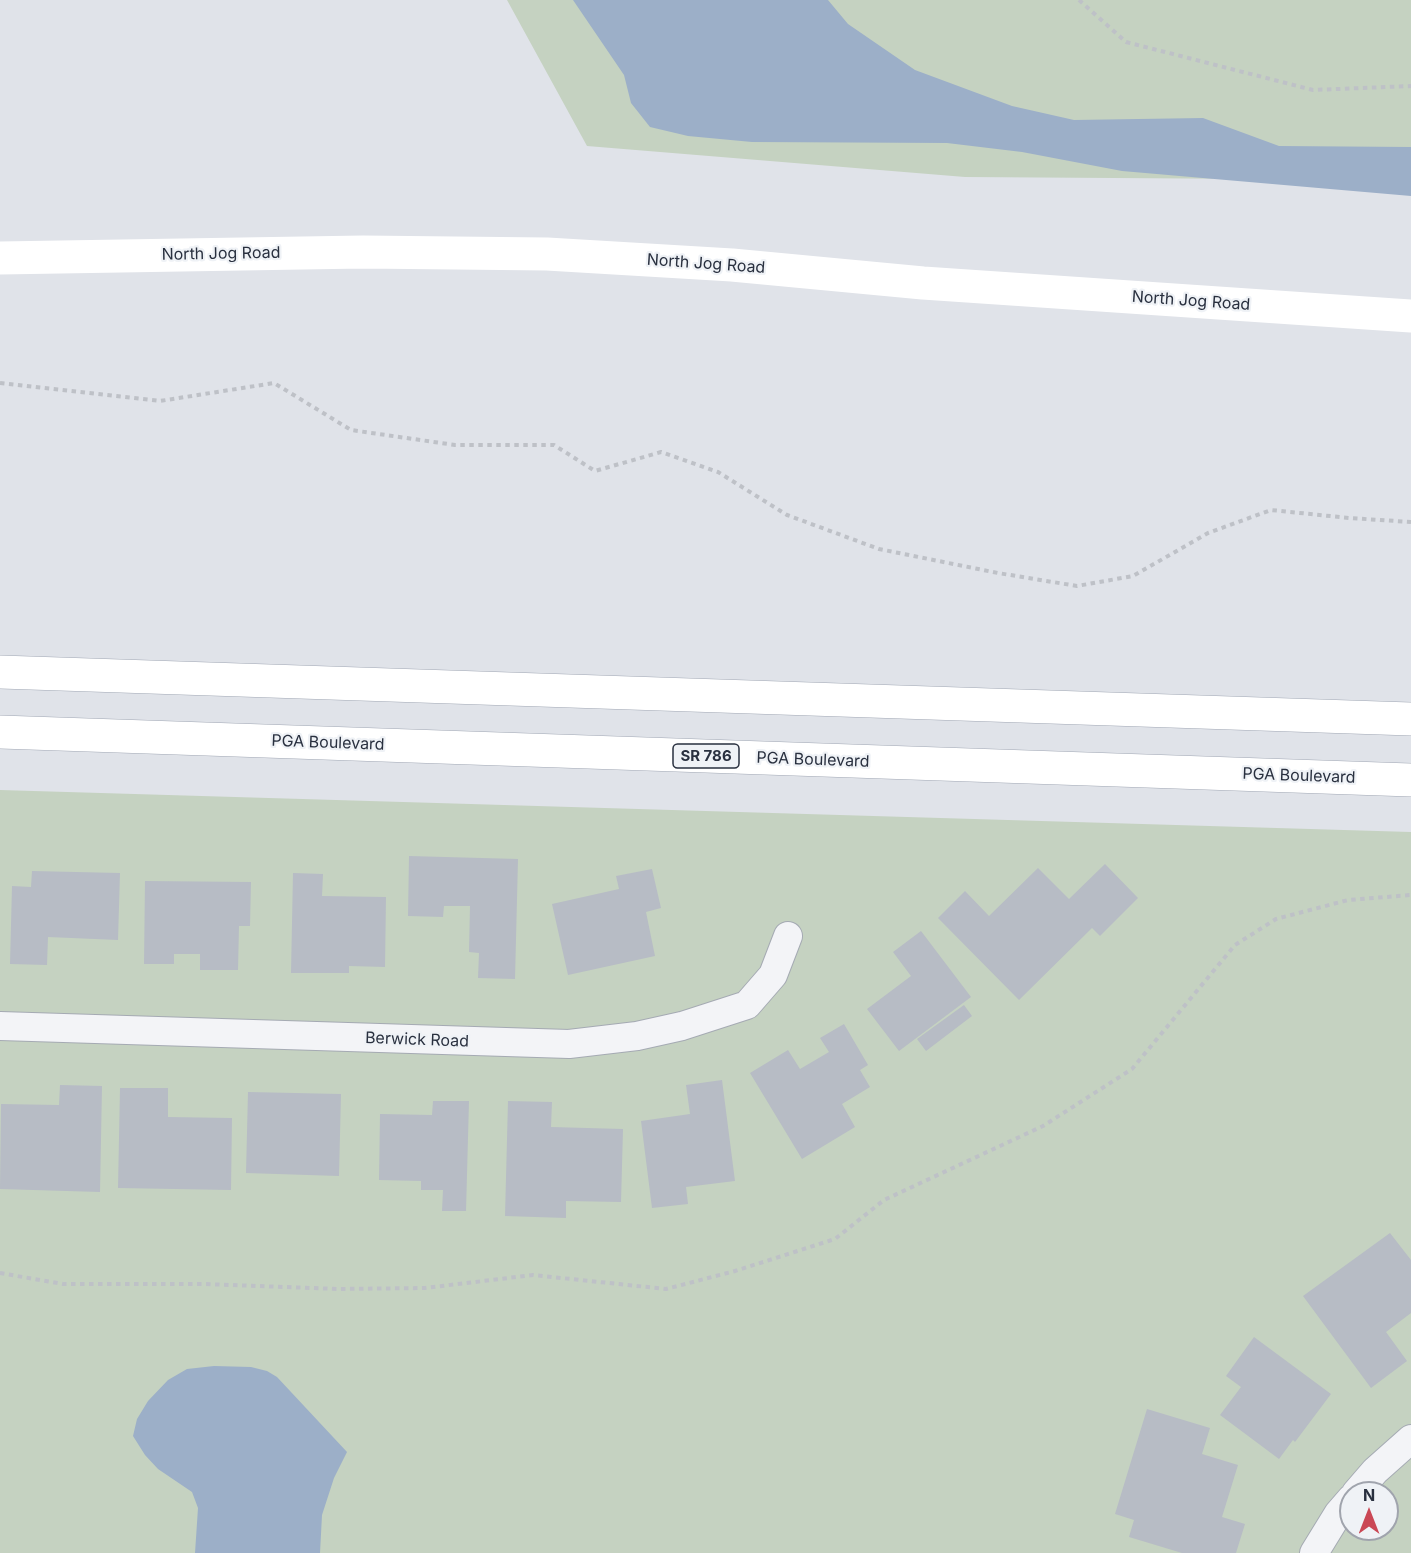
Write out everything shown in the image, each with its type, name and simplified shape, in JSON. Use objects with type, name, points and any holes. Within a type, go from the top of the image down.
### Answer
[{"type":"main road","name":"North Jog Road","points":[[0,258],[363,252],[547,254],[732,265],[923,283],[1411,316]]},
{"type":"main road","points":[[0,672],[1411,719]]},
{"type":"main road","name":"PGA Boulevard","points":[[0,732],[1411,780]]},
{"type":"street","name":"Berwick Road","points":[[0,1026],[569,1044],[626,1037],[682,1026],[747,1005],[773,975],[788,936]]},
{"type":"street","points":[[1366,1481],[1411,1439]]},
{"type":"street","points":[[1314,1553],[1339,1513]]},
{"type":"path","points":[[1079,0],[1126,42],[1313,90],[1411,86]]},
{"type":"path","points":[[0,383],[160,401],[274,383],[351,430],[455,445],[554,445],[595,471],[661,452],[717,472],[787,515],[879,549],[1077,586],[1133,576],[1208,533],[1271,510],[1411,522]]},
{"type":"path","points":[[0,1273],[63,1284],[202,1284],[339,1289],[425,1288],[533,1275],[666,1288],[735,1271],[835,1239],[884,1200],[1043,1126],[1132,1069],[1235,945],[1276,919],[1348,900],[1411,895]]},
{"type":"green space","points":[[507,0],[1411,0],[1411,180],[965,177],[587,146]]},
{"type":"green space","points":[[0,790],[1411,832],[1411,1553],[0,1553]]},
{"type":"water","points":[[573,0],[828,0],[848,24],[915,70],[1012,106],[1074,120],[1203,118],[1279,146],[1411,147],[1411,196],[1122,171],[1022,152],[947,143],[752,142],[688,136],[650,127],[631,103],[624,75]]},
{"type":"water","points":[[214,1366],[251,1367],[267,1371],[277,1377],[347,1452],[334,1478],[322,1515],[320,1553],[195,1553],[198,1508],[192,1492],[158,1469],[145,1455],[133,1436],[137,1419],[148,1401],[168,1380],[187,1369]]},
{"type":"building","points":[[409,856],[518,859],[515,979],[478,978],[479,953],[469,952],[470,906],[444,906],[443,917],[408,916]]},
{"type":"building","points":[[1105,864],[1138,898],[1100,936],[1092,928],[1019,1000],[938,918],[965,891],[989,916],[1038,868],[1069,899]]},
{"type":"building","points":[[652,869],[661,908],[646,912],[655,956],[568,975],[552,904],[619,889],[616,876]]},
{"type":"building","points":[[32,871],[120,873],[118,940],[48,937],[47,965],[10,964],[12,886],[31,887]]},
{"type":"building","points":[[293,873],[323,874],[322,896],[386,897],[385,967],[349,966],[349,973],[291,973]]},
{"type":"building","points":[[145,881],[251,882],[250,926],[239,926],[238,970],[200,970],[200,954],[174,954],[174,964],[144,964]]},
{"type":"building","points":[[921,931],[971,997],[899,1051],[867,1009],[911,976],[893,952]]},
{"type":"building","points":[[964,1005],[972,1016],[926,1051],[917,1039]]},
{"type":"building","points":[[844,1024],[868,1065],[860,1070],[870,1087],[842,1104],[855,1127],[802,1159],[750,1073],[788,1050],[800,1069],[829,1052],[820,1038]]},
{"type":"building","points":[[722,1080],[735,1181],[686,1187],[688,1204],[652,1208],[641,1121],[690,1114],[686,1085]]},
{"type":"building","points":[[60,1085],[102,1086],[100,1192],[0,1189],[1,1104],[59,1105]]},
{"type":"building","points":[[120,1088],[168,1088],[168,1117],[232,1118],[231,1190],[118,1188]]},
{"type":"building","points":[[248,1092],[341,1094],[339,1176],[246,1173]]},
{"type":"building","points":[[433,1101],[469,1101],[466,1211],[442,1211],[443,1190],[421,1190],[421,1181],[379,1180],[380,1114],[432,1115]]},
{"type":"building","points":[[508,1101],[552,1102],[551,1127],[623,1129],[621,1202],[566,1201],[566,1218],[505,1216]]},
{"type":"building","points":[[1390,1233],[1411,1260],[1411,1313],[1386,1332],[1407,1361],[1371,1388],[1303,1296]]},
{"type":"building","points":[[1254,1337],[1331,1394],[1295,1442],[1293,1440],[1279,1459],[1220,1415],[1241,1387],[1226,1376]]},
{"type":"building","points":[[1147,1409],[1210,1428],[1202,1454],[1238,1465],[1222,1517],[1245,1524],[1236,1553],[1182,1553],[1129,1537],[1134,1520],[1115,1514]]}]
